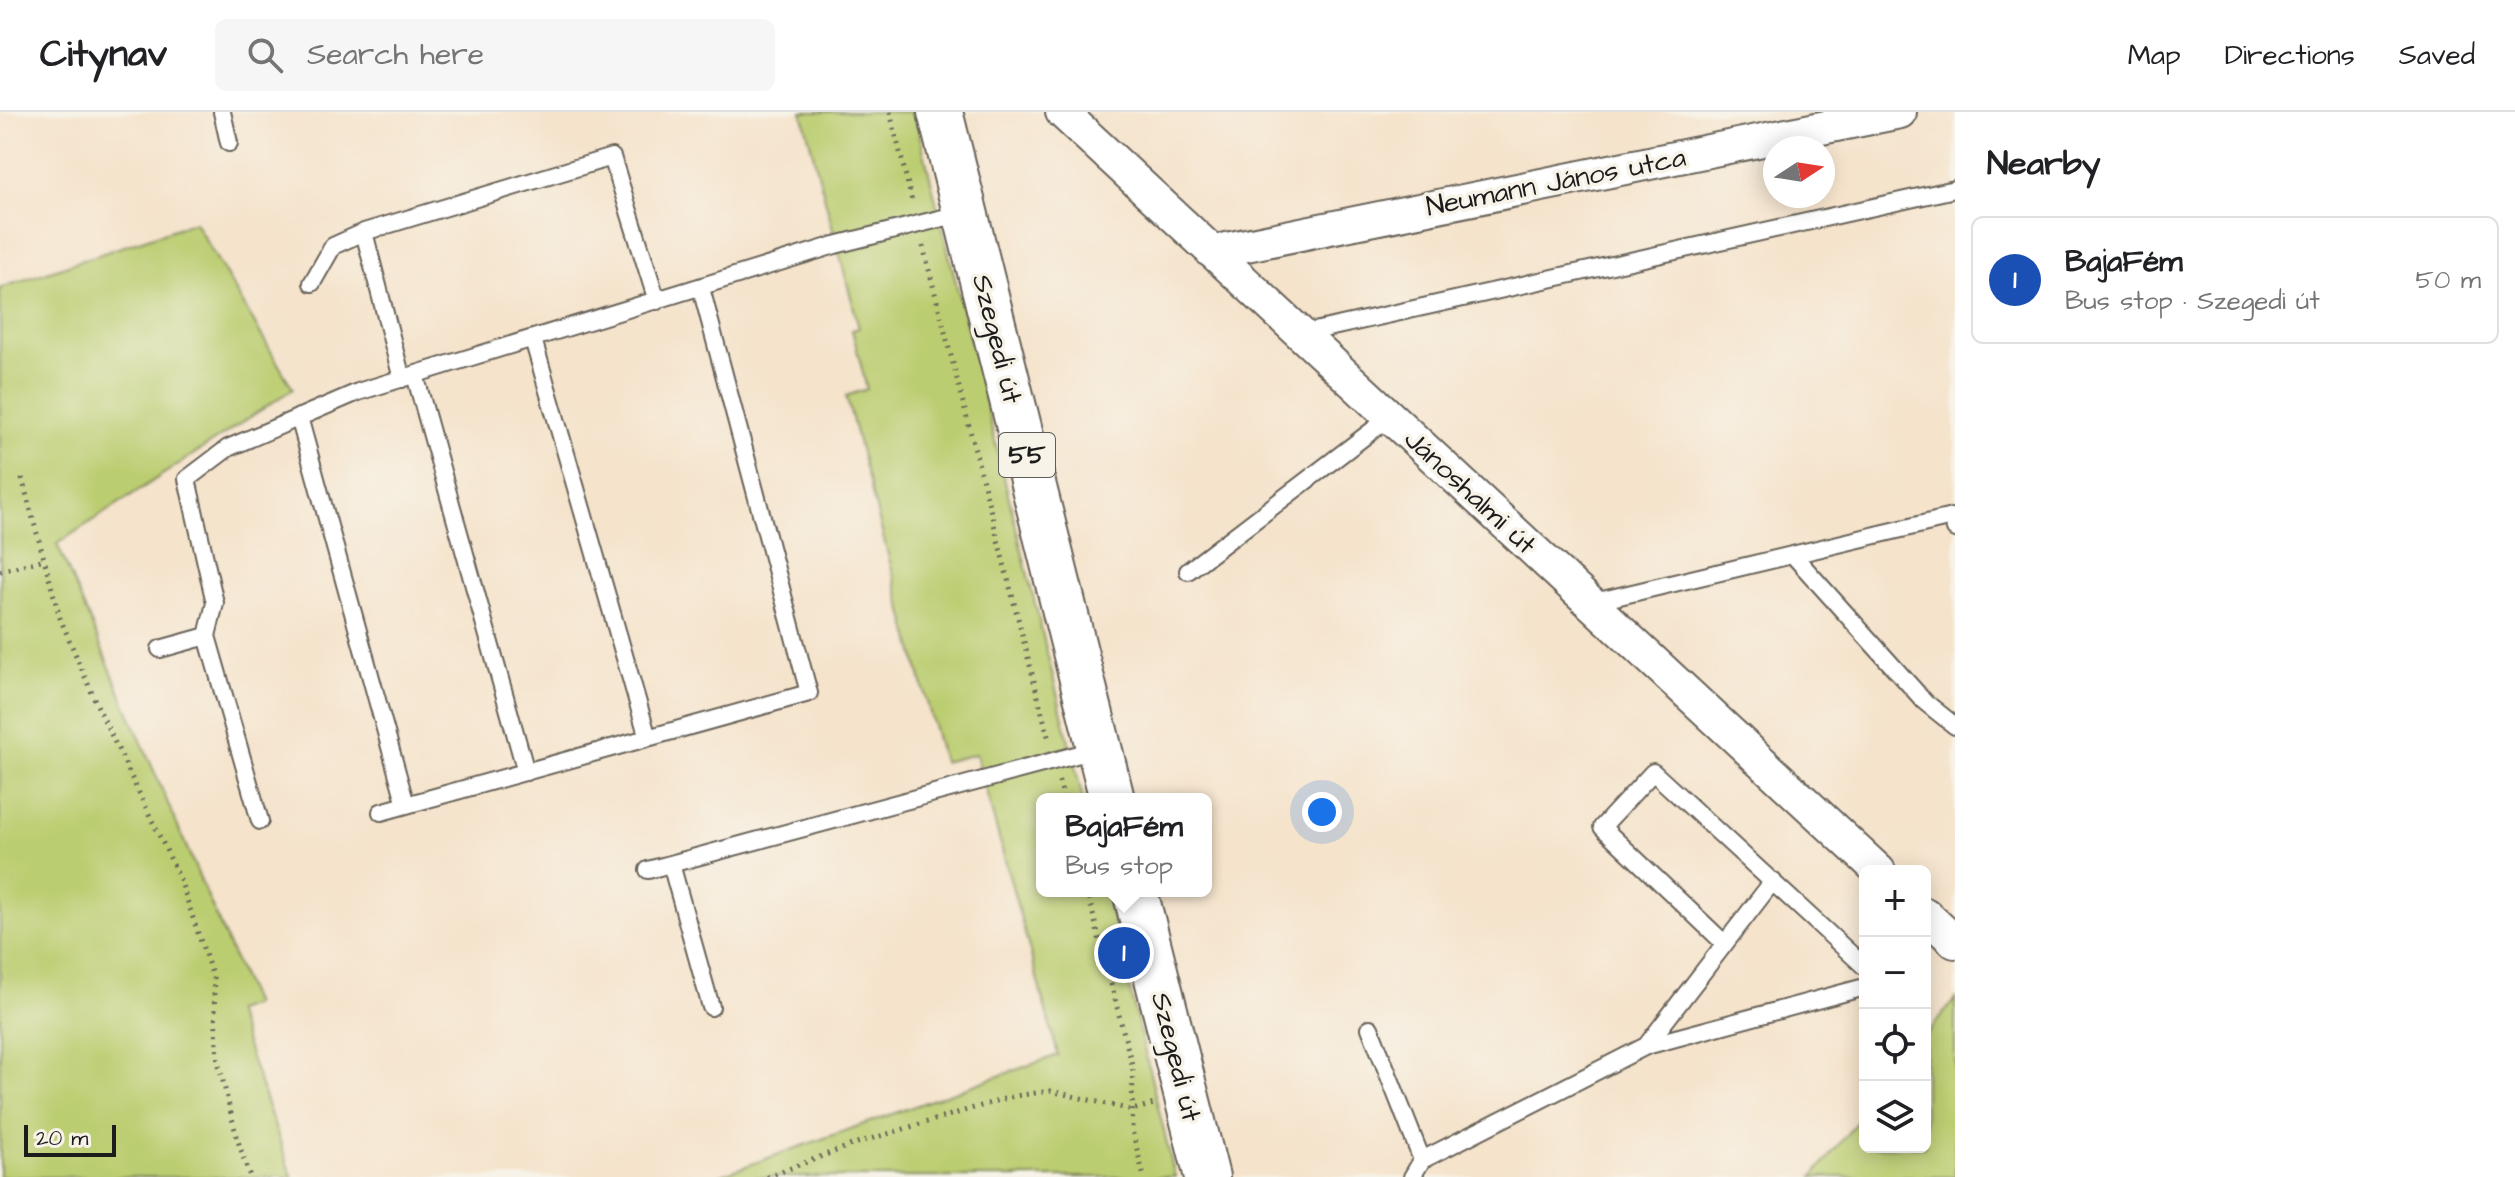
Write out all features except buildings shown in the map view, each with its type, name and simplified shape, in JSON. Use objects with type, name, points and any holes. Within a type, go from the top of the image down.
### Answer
[{"type":"main road","name":"Szegedi út","points":[[940,112],[1111,793]]},
{"type":"main road","name":"Szegedi út","points":[[1136,897],[1207,1177]]},
{"type":"street","name":"Jánoshalmi út","points":[[1062,112],[1873,865]]},
{"type":"street","name":"Neumann János utca","points":[[1212,252],[1900,112]]},
{"type":"lane","points":[[222,112],[229,143]]},
{"type":"lane","points":[[312,283],[333,246],[364,232],[612,157],[657,301]]},
{"type":"lane","points":[[1301,334],[1955,189]]},
{"type":"lane","points":[[260,821],[207,636],[215,603],[187,479],[228,448],[358,392],[835,245],[965,213]]},
{"type":"lane","points":[[364,232],[526,772]]},
{"type":"lane","points":[[381,812],[809,693],[701,288]]},
{"type":"lane","points":[[533,339],[648,738]]},
{"type":"lane","points":[[299,417],[406,805]]},
{"type":"lane","points":[[1188,571],[1390,417]]},
{"type":"lane","points":[[1590,603],[1952,517],[1955,529]]},
{"type":"lane","points":[[1793,555],[1925,702],[1955,726]]},
{"type":"lane","points":[[160,649],[207,636]]},
{"type":"lane","points":[[648,870],[1100,749]]},
{"type":"lane","points":[[1724,943],[1602,827],[1653,772],[1859,961]]},
{"type":"lane","points":[[671,864],[711,1007]]},
{"type":"lane","points":[[1646,1046],[1773,881]]},
{"type":"lane","points":[[1412,1177],[1422,1160],[1646,1046],[1859,989]]},
{"type":"lane","points":[[1370,1028],[1422,1160]]},
{"type":"path","points":[[890,112],[1062,793]]},
{"type":"path","points":[[22,478],[60,618],[97,705],[180,879],[213,978],[218,1061],[250,1177]]},
{"type":"path","points":[[0,571],[45,559]]},
{"type":"path","points":[[1089,897],[1133,1069],[1132,1130],[1144,1177]]},
{"type":"path","points":[[767,1177],[857,1143],[1014,1096],[1051,1091],[1132,1110],[1185,1095]]},
{"type":"green space","points":[[802,112],[914,112],[1082,793],[1036,793],[1036,897],[1107,897],[1175,1177],[715,1177],[1058,1055],[976,754],[943,762],[846,396],[867,389],[852,330],[859,328]]},
{"type":"green space","points":[[195,222],[293,389],[57,544],[254,1005],[235,1011],[292,1177],[0,1177],[0,288]]},
{"type":"green space","points":[[1955,999],[1955,1177],[1813,1177],[1859,1119],[1859,1153],[1931,1153],[1931,1029]]},
{"type":"place","name":"BajaFém","points":[[1124,953]]}]
